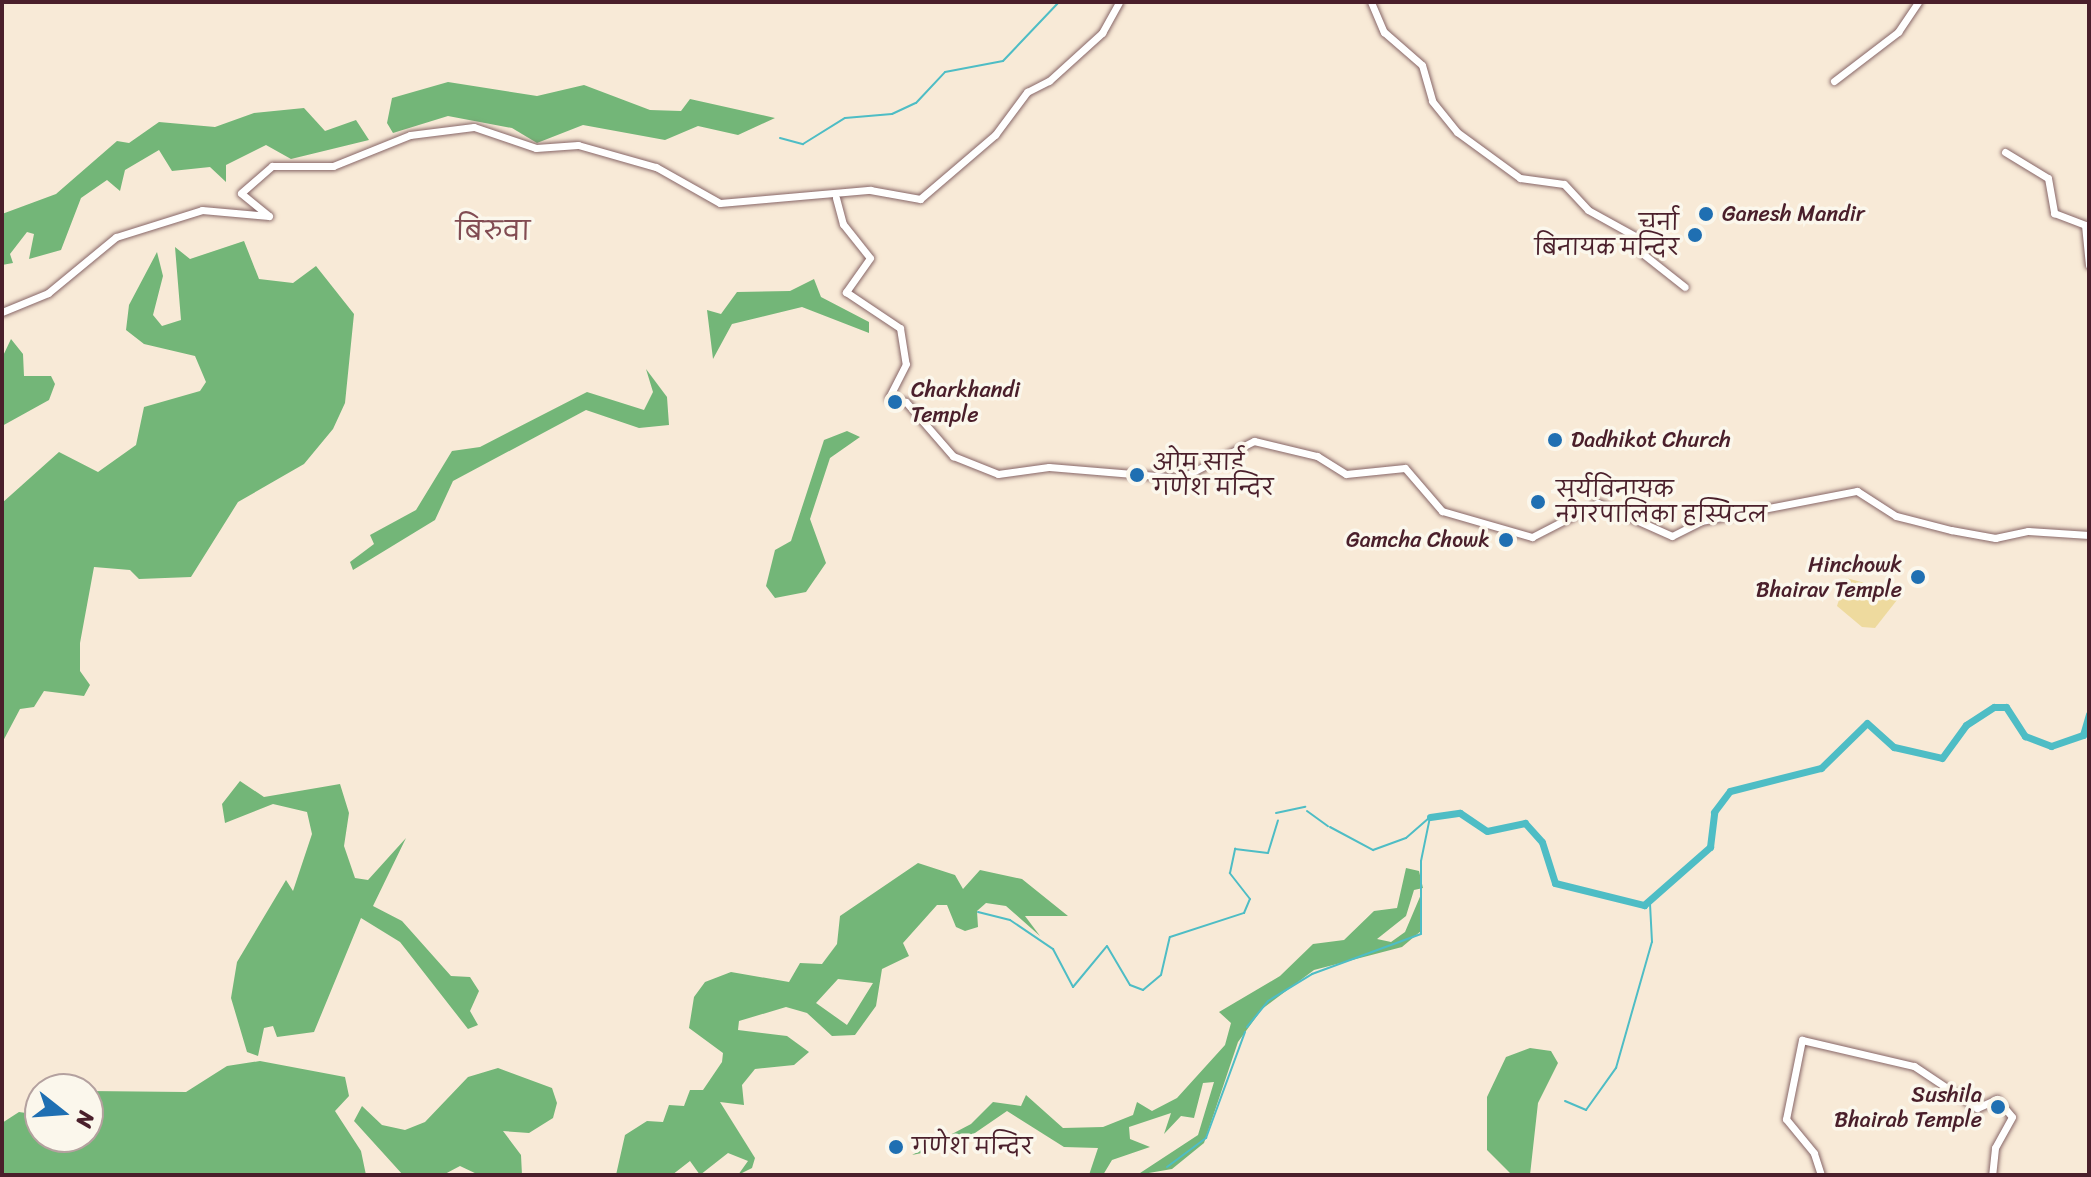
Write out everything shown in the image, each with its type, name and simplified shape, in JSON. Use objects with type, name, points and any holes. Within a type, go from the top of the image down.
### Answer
[{"type":"street","points":[[2,312],[48,293],[116,237],[202,210],[269,216],[241,193],[272,166],[333,166],[410,135],[474,127],[536,148],[578,145],[656,167],[720,203],[836,198],[870,190],[924,198],[995,135],[1022,96],[1102,33],[1119,2]]},
{"type":"street","points":[[1371,2],[1384,32],[1422,65],[1432,101],[1457,132],[1520,178],[1564,184],[1588,210],[1637,237],[1643,254],[1685,287]]},
{"type":"street","points":[[1834,81],[1898,32],[1918,2]]},
{"type":"street","points":[[2005,152],[2048,178],[2054,213],[2085,225],[2089,265]]},
{"type":"street","points":[[836,198],[843,224],[870,258],[846,292],[900,328],[904,344],[902,380],[889,398],[906,402],[953,456],[998,474],[1049,467],[1181,478],[1254,441],[1317,456],[1346,474],[1405,468],[1442,511],[1532,537],[1598,503],[1672,536],[1701,521],[1857,491],[1896,516],[1951,530],[2000,538],[2028,531],[2089,535]]},
{"type":"street","points":[[1821,1175],[1814,1153],[1786,1119],[1802,1040],[1914,1066],[1977,1108],[1997,1099],[2012,1117],[1995,1148],[1992,1175]]},
{"type":"green space","points":[[448,82],[537,96],[584,85],[650,110],[681,111],[690,99],[775,118],[738,135],[698,126],[665,140],[583,125],[537,143],[512,128],[448,116],[393,133],[387,123],[392,98]]},
{"type":"green space","points":[[304,108],[325,131],[356,120],[369,140],[291,159],[266,145],[226,165],[226,182],[210,167],[172,171],[159,150],[125,170],[120,191],[107,180],[81,198],[61,250],[29,259],[34,234],[27,232],[10,254],[13,263],[2,265],[2,214],[56,194],[117,141],[129,143],[159,122],[215,127],[254,113]]},
{"type":"green space","points":[[244,241],[259,279],[293,283],[316,266],[354,314],[345,403],[333,429],[304,464],[238,502],[191,577],[139,579],[130,570],[94,567],[80,643],[80,671],[90,685],[84,696],[44,691],[34,707],[20,709],[2,743],[2,503],[59,452],[98,472],[136,445],[144,407],[200,391],[206,382],[195,356],[144,344],[126,330],[129,305],[157,252],[163,276],[153,315],[162,326],[181,320],[175,247],[190,259]]},
{"type":"green space","points":[[814,279],[821,297],[869,322],[869,333],[802,307],[732,324],[713,359],[707,310],[721,314],[737,292],[790,291]]},
{"type":"green space","points":[[11,339],[23,354],[24,376],[51,376],[55,384],[49,400],[2,426],[2,358]]},
{"type":"green space","points":[[646,369],[667,397],[669,425],[639,428],[586,410],[453,481],[435,520],[353,570],[350,562],[374,544],[370,535],[416,510],[452,451],[480,447],[587,392],[644,410],[653,392]]},
{"type":"green space","points":[[847,431],[860,437],[830,458],[810,519],[826,563],[806,592],[775,598],[766,586],[775,550],[791,541],[824,440]]},
{"type":"green space","points":[[240,781],[264,797],[340,784],[349,813],[344,846],[355,878],[368,880],[406,838],[373,906],[402,921],[451,976],[470,977],[479,991],[470,1011],[478,1025],[468,1029],[400,942],[361,918],[314,1032],[277,1037],[273,1026],[264,1028],[258,1056],[247,1052],[231,998],[237,962],[286,880],[293,891],[312,834],[307,812],[273,804],[225,823],[222,804]]},
{"type":"green space","points":[[918,863],[955,875],[963,889],[980,870],[1022,879],[1068,916],[1025,916],[1040,936],[1006,906],[986,903],[977,911],[978,927],[965,931],[956,927],[947,905],[937,905],[903,943],[909,956],[882,969],[876,1006],[855,1035],[832,1036],[807,1013],[786,1007],[739,1021],[738,1030],[787,1036],[809,1052],[794,1065],[755,1069],[742,1085],[744,1105],[720,1102],[755,1158],[752,1168],[738,1175],[748,1161],[728,1153],[700,1175],[690,1161],[672,1175],[616,1175],[625,1135],[647,1121],[663,1122],[669,1105],[684,1106],[690,1090],[703,1090],[722,1062],[723,1053],[689,1028],[694,997],[705,982],[731,972],[789,982],[800,963],[822,964],[837,944],[840,916]],"holes":[[[838,979],[873,983],[847,1025],[816,1003]]]},
{"type":"green space","points":[[1406,868],[1419,871],[1423,888],[1414,890],[1406,916],[1377,939],[1391,942],[1405,932],[1422,892],[1421,931],[1402,947],[1314,970],[1262,1009],[1238,1042],[1204,1143],[1172,1169],[1137,1175],[1198,1135],[1214,1082],[1203,1083],[1194,1118],[1181,1116],[1164,1134],[1171,1113],[1129,1127],[1130,1139],[1150,1147],[1112,1160],[1103,1175],[1089,1175],[1098,1148],[1064,1147],[1007,1111],[956,1146],[912,1155],[971,1124],[993,1102],[1021,1106],[1026,1095],[1063,1128],[1103,1127],[1133,1115],[1137,1102],[1152,1111],[1177,1098],[1225,1045],[1231,1023],[1219,1012],[1280,976],[1313,944],[1344,940],[1374,911],[1397,908]]},
{"type":"green space","points":[[1530,1048],[1551,1051],[1558,1063],[1538,1103],[1530,1175],[1512,1175],[1487,1150],[1487,1097],[1506,1057]]},
{"type":"green space","points":[[260,1061],[345,1077],[349,1096],[335,1111],[361,1151],[366,1175],[2,1175],[2,1123],[19,1112],[24,1113],[24,1153],[104,1153],[104,1091],[186,1092],[227,1066]]},
{"type":"green space","points":[[498,1068],[552,1088],[557,1103],[553,1118],[529,1133],[503,1131],[521,1155],[522,1175],[479,1175],[460,1166],[443,1175],[403,1175],[354,1121],[362,1106],[382,1125],[405,1130],[425,1122],[468,1077]]},
{"type":"sand","points":[[1846,578],[1884,588],[1897,600],[1875,628],[1862,627],[1837,606]]},
{"type":"waterway","points":[[780,138],[803,144],[845,118],[892,114],[916,103],[945,72],[1003,61],[1059,2]]},
{"type":"waterway","points":[[1430,817],[1460,813],[1487,831],[1525,823],[1542,842],[1555,883],[1644,905],[1710,847],[1714,812],[1730,791],[1821,768],[1867,723],[1894,747],[1942,758],[1966,725],[1994,707],[2006,707],[2025,736],[2051,746],[2083,735],[2089,714]]},
{"type":"waterway","points":[[1276,813],[1305,807]]},
{"type":"waterway","points":[[1307,811],[1328,826]]},
{"type":"waterway","points":[[1247,1027],[1268,1001],[1312,974],[1421,934],[1421,861],[1430,817]]},
{"type":"waterway","points":[[1330,827],[1373,850],[1406,838],[1429,818]]},
{"type":"waterway","points":[[978,912],[1010,920],[1053,949],[1073,987],[1107,946],[1130,985],[1143,990],[1161,975],[1170,937],[1244,913],[1250,899],[1230,873],[1235,849],[1268,853],[1278,821]]},
{"type":"waterway","points":[[1565,1101],[1586,1110],[1616,1068],[1652,942],[1650,904]]},
{"type":"waterway","points":[[1167,1167],[1206,1138],[1245,1032]]},
{"type":"place","name":"Ganesh Mandir","points":[[1706,214]]},
{"type":"place","name":"चुर्ना बिनायक मन्दिर","points":[[1695,235]]},
{"type":"place","name":"Charkhandi Temple","points":[[895,402]]},
{"type":"place","name":"Dadhikot Church","points":[[1555,440]]},
{"type":"place","name":"ओम साई गणेश मन्दिर","points":[[1137,475]]},
{"type":"place","name":"सूर्यविनायक नगरपालिका हस्पिटल","points":[[1538,502]]},
{"type":"place","name":"Gamcha Chowk","points":[[1506,540]]},
{"type":"place","name":"Hinchowk Bhairav Temple","points":[[1918,577]]},
{"type":"place","name":"Sushila Bhairab Temple","points":[[1998,1107]]},
{"type":"place","name":"गणेश मन्दिर","points":[[896,1147]]},
{"type":"district","name":"बिरुवा","points":[[493,232]]}]
